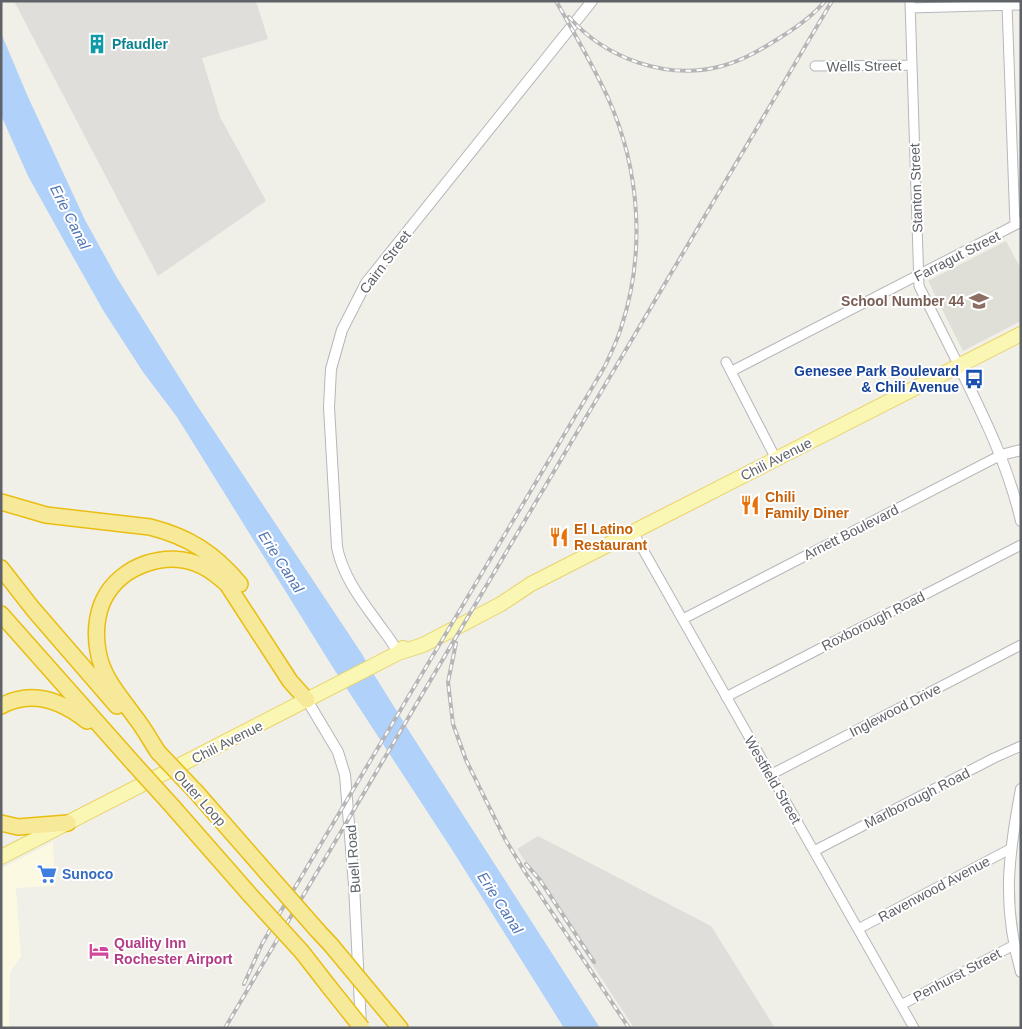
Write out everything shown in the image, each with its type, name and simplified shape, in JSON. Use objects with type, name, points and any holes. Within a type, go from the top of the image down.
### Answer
[{"type":"highway","points":[[1,502],[46,515],[150,527],[182,538],[209,552],[232,574],[245,591],[298,678],[307,700]]},
{"type":"highway","points":[[158,752],[116,692],[102,665],[98,652],[97,636],[100,611],[104,599],[112,588],[120,579],[136,568],[154,561],[176,559],[201,565],[216,574],[235,594],[290,681],[307,700]]},
{"type":"highway","name":"Outer Loop","points":[[1,568],[98,685],[197,793],[331,945],[395,1022]]},
{"type":"highway","name":"Outer Loop","points":[[1,614],[302,952],[362,1028]]},
{"type":"highway","points":[[1,706],[17,699],[42,698],[54,700],[73,710],[90,724],[107,733]]},
{"type":"highway","points":[[1,823],[18,827],[68,823]]},
{"type":"main road","name":"Chili Avenue","points":[[1,857],[398,653],[419,637],[467,612],[532,584],[1021,334]]},
{"type":"street","name":"Cairn Street","points":[[398,653],[394,644],[376,621],[348,578],[340,560],[337,547],[329,407],[332,369],[340,338],[366,283],[592,1]]},
{"type":"street","points":[[910,5],[1021,4]]},
{"type":"street","name":"Stanton Street","points":[[910,5],[920,292],[958,366]]},
{"type":"street","points":[[1007,5],[1018,224]]},
{"type":"street","name":"Wells Street","points":[[815,66],[912,64]]},
{"type":"street","name":"Farragut Street","points":[[732,371],[1018,224]]},
{"type":"street","points":[[726,362],[776,459]]},
{"type":"street","points":[[958,366],[1001,455],[1021,521]]},
{"type":"street","name":"Arnett Boulevard","points":[[682,619],[1001,455],[1021,450]]},
{"type":"street","name":"Westfield Street","points":[[633,532],[914,1028]]},
{"type":"street","name":"Roxborough Road","points":[[726,697],[1021,545]]},
{"type":"street","name":"Inglewood Drive","points":[[770,775],[1021,645]]},
{"type":"street","name":"Buell Road","points":[[307,700],[334,745],[346,775],[362,1028]]},
{"type":"street","name":"Marlborough Road","points":[[814,851],[994,758],[1021,746]]},
{"type":"street","points":[[1021,789],[1008,897],[1021,972]]},
{"type":"street","name":"Ravenwood Avenue","points":[[858,929],[1014,845]]},
{"type":"street","name":"Penhurst Street","points":[[901,1005],[1015,938]]},
{"type":"shaded area","points":[[14,1],[256,1],[268,39],[202,58],[220,117],[266,201],[158,276]]},
{"type":"shaded area","name":"School Number 44","points":[[1006,241],[1021,269],[1021,321],[963,351],[928,281]]},
{"type":"shaded area","points":[[538,836],[711,926],[775,1028],[634,1028],[517,849]]},
{"type":"shaded area","points":[[53,842],[55,886],[16,888],[21,957],[10,972],[9,1028],[1,1028],[1,869]]},
{"type":"water","name":"Erie Canal","points":[[1,33],[28,97],[85,220],[117,278],[196,404],[362,654],[411,734],[600,1028],[564,1028],[451,848],[332,666],[177,417],[143,372],[103,310],[28,176],[1,115]]},
{"type":"railway","points":[[244,984],[262,944],[281,911],[605,366],[621,328],[634,270],[636,212],[633,182],[619,125],[608,98],[590,61],[556,1]]},
{"type":"railway","points":[[569,17],[584,32],[619,55],[639,63],[660,68],[681,71],[701,70],[730,64],[760,50],[799,25],[825,1]]},
{"type":"railway","points":[[225,1028],[832,1]]},
{"type":"railway","points":[[456,643],[448,682],[453,724],[466,760],[505,839],[525,872],[629,1028]]},
{"type":"railway","points":[[526,864],[540,880],[594,962]]},
{"type":"place","name":"Pfaudler","points":[[97,44]]},
{"type":"place","name":"School Number 44","points":[[979,301]]},
{"type":"place","name":"Genesee Park Boulevard & Chili Avenue","points":[[974,379]]},
{"type":"place","name":"Chili Family Diner","points":[[750,505]]},
{"type":"place","name":"El Latino Restaurant","points":[[559,537]]},
{"type":"place","name":"Sunoco","points":[[47,874]]},
{"type":"place","name":"Quality Inn Rochester Airport","points":[[99,951]]}]
